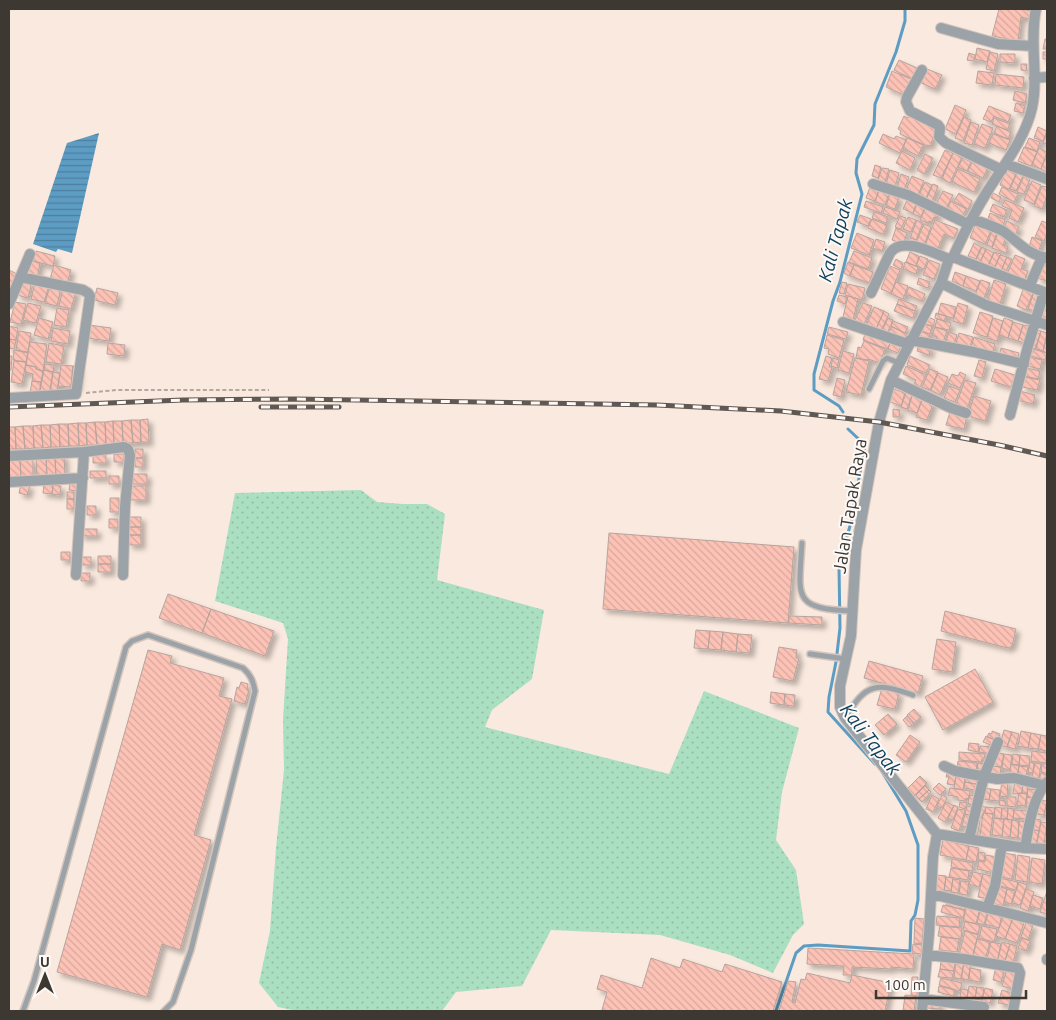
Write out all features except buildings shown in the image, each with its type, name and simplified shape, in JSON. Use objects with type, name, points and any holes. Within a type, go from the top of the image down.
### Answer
[{"type":"street","name":"Jalan Tapak Raya","points":[[937,834],[845,718],[840,707],[839,696],[844,658],[851,636],[850,611],[856,550],[879,422],[891,380],[951,258],[986,193],[1004,167],[1031,110],[1034,78],[1032,46],[1036,9]]},
{"type":"street","points":[[941,28],[998,44],[1032,46]]},
{"type":"street","points":[[922,70],[906,102],[910,111],[938,125],[939,137],[946,144],[1004,167],[1047,179]]},
{"type":"street","points":[[1034,78],[1047,77]]},
{"type":"street","points":[[873,184],[908,195],[970,222],[1000,230],[1016,241],[1021,247],[1045,258],[1030,285]]},
{"type":"street","points":[[871,293],[890,253],[897,247],[914,246],[1044,290],[1010,415]]},
{"type":"street","points":[[9,304],[30,254]]},
{"type":"street","points":[[9,398],[76,394],[90,296],[83,290],[20,277]]},
{"type":"street","points":[[940,283],[986,305],[1047,325]]},
{"type":"street","points":[[843,322],[909,342],[974,352],[1024,364]]},
{"type":"street","points":[[891,380],[966,413]]},
{"type":"street","points":[[9,456],[128,449],[130,452],[125,507],[123,575]]},
{"type":"street","points":[[76,575],[84,452]]},
{"type":"street","points":[[9,482],[83,478]]},
{"type":"street","points":[[969,839],[984,776],[998,742]]},
{"type":"street","points":[[944,766],[955,771],[997,779],[1014,778],[1046,784],[1036,801],[1025,848]]},
{"type":"street","points":[[922,1011],[932,894],[933,857],[937,834],[1002,845],[1047,850]]},
{"type":"street","points":[[987,908],[995,886],[1002,845]]},
{"type":"street","points":[[932,894],[1047,923]]},
{"type":"street","points":[[927,955],[1018,968],[1020,973],[1013,1011]]},
{"type":"street","points":[[923,999],[984,1007]]},
{"type":"lane","points":[[869,388],[883,361],[887,358],[900,364]]},
{"type":"lane","points":[[802,543],[800,588],[803,598],[810,604],[823,609],[850,611]]},
{"type":"lane","points":[[23,1011],[34,982],[126,647],[132,640],[148,635],[243,668],[254,681],[255,691],[191,950],[173,1002],[164,1011]]},
{"type":"lane","points":[[810,654],[844,658]]},
{"type":"lane","points":[[845,718],[856,700],[870,689],[879,686],[913,695]]},
{"type":"path","points":[[76,394],[116,390],[269,390]]},
{"type":"green space","points":[[361,490],[377,502],[427,504],[445,514],[437,580],[544,610],[532,679],[492,710],[485,727],[669,774],[704,691],[799,728],[782,792],[776,840],[796,870],[804,924],[793,935],[773,973],[730,955],[660,935],[551,930],[522,986],[456,992],[442,1011],[297,1011],[278,1007],[259,983],[270,931],[284,770],[283,720],[288,639],[283,623],[215,601],[235,493]]},
{"type":"water","points":[[99,133],[72,253],[58,249],[56,252],[33,244],[67,143]]},
{"type":"waterway","name":"Kali Tapak","points":[[843,412],[839,406],[814,390],[814,374],[862,194],[856,173],[857,159],[874,125],[875,104],[896,52],[905,21],[905,9]]},
{"type":"waterway","name":"Kali Tapak","points":[[848,429],[865,445],[851,522],[839,567],[840,628],[828,712],[875,764]]},
{"type":"waterway","name":"Kali Tapak","points":[[776,1011],[796,953],[804,946],[818,945],[910,951],[911,921],[915,915],[918,900],[918,845],[906,811],[881,770]]},
{"type":"railway","points":[[9,407],[183,400],[295,399],[657,405],[781,411],[879,422],[1047,456]]},
{"type":"railway","points":[[261,407],[339,407]]}]
